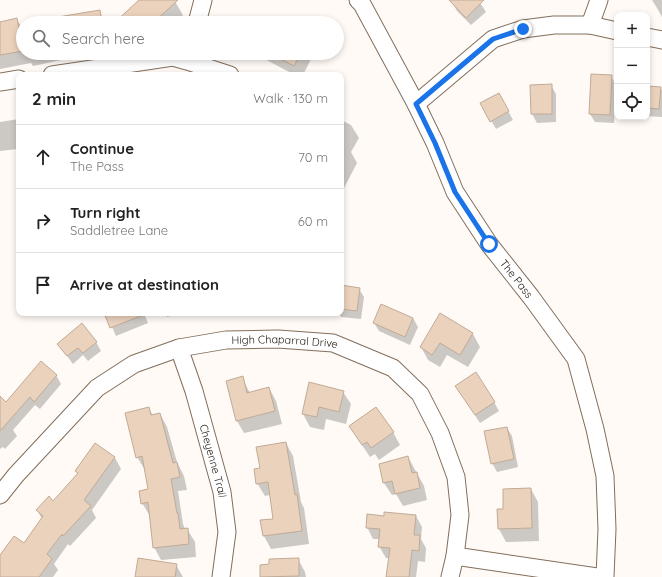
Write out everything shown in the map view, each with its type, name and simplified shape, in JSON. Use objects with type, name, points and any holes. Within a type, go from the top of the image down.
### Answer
[{"type":"street","points":[[199,16],[203,0]]},
{"type":"street","name":"The Pass","points":[[358,0],[362,4],[416,104],[435,143],[455,192],[489,244],[531,297],[576,359],[595,428],[605,476],[607,529],[605,577]]},
{"type":"street","points":[[590,25],[599,0]]},
{"type":"street","points":[[416,104],[493,39],[523,29],[554,25],[590,25],[614,30]]},
{"type":"street","points":[[650,38],[662,40]]},
{"type":"street","points":[[71,72],[149,60]]},
{"type":"street","points":[[195,60],[223,72]]},
{"type":"street","points":[[0,82],[16,79]]},
{"type":"street","name":"High Chaparral Drive","points":[[0,495],[16,475],[97,388],[134,364],[178,348],[226,340],[278,339],[333,343],[393,368],[420,394],[440,433],[456,477],[460,515],[455,556],[450,577]]},
{"type":"street","name":"Cheyenne Trail","points":[[178,348],[194,391],[222,492],[226,532],[221,577]]},
{"type":"street","points":[[455,556],[597,577]]},
{"type":"building","points":[[139,0],[178,0],[161,16],[122,16]]},
{"type":"building","points":[[449,0],[484,0],[466,18]]},
{"type":"building","points":[[100,10],[101,16],[64,16]]},
{"type":"building","points":[[16,18],[16,52],[0,55],[0,22]]},
{"type":"building","points":[[282,60],[297,60],[294,66]]},
{"type":"building","points":[[591,74],[612,75],[610,115],[589,114]]},
{"type":"building","points":[[552,84],[552,114],[531,114],[530,85]]},
{"type":"building","points":[[650,86],[661,87],[659,109],[650,108]]},
{"type":"building","points":[[499,93],[509,111],[490,122],[480,103]]},
{"type":"building","points":[[344,285],[360,288],[357,311],[344,309]]},
{"type":"building","points":[[381,304],[413,318],[405,337],[373,323]]},
{"type":"building","points":[[440,313],[473,333],[460,355],[440,343],[432,355],[420,347]]},
{"type":"building","points":[[105,316],[141,316],[110,328]]},
{"type":"building","points":[[82,323],[97,342],[83,353],[78,348],[67,356],[57,344]]},
{"type":"building","points":[[41,361],[57,375],[34,402],[30,397],[0,431],[0,396],[6,402]]},
{"type":"building","points":[[476,372],[495,402],[475,415],[455,386]]},
{"type":"building","points":[[243,376],[247,393],[269,387],[275,411],[236,421],[226,381]]},
{"type":"building","points":[[309,382],[344,391],[339,412],[319,407],[317,417],[302,414]]},
{"type":"building","points":[[149,407],[151,415],[160,413],[173,463],[177,462],[180,477],[171,479],[180,529],[188,528],[189,544],[153,548],[148,502],[141,504],[139,491],[148,489],[142,456],[136,458],[125,413]]},
{"type":"building","points":[[376,407],[394,432],[371,448],[367,442],[362,445],[349,426]]},
{"type":"building","points":[[507,427],[514,459],[491,464],[484,431]]},
{"type":"building","points":[[286,442],[295,495],[297,494],[302,531],[263,536],[260,520],[273,519],[268,482],[256,484],[254,469],[260,468],[256,447]]},
{"type":"building","points":[[95,443],[115,457],[84,500],[91,506],[63,536],[62,534],[47,554],[52,559],[39,577],[0,577],[0,555],[14,536],[24,543],[43,516],[36,510],[49,496],[53,501],[78,473],[75,471]]},
{"type":"building","points":[[408,456],[412,473],[417,472],[420,488],[395,494],[392,481],[383,483],[379,464]]},
{"type":"building","points":[[531,488],[532,528],[498,529],[497,509],[503,509],[503,489]]},
{"type":"building","points":[[384,512],[416,515],[414,535],[420,535],[419,551],[412,550],[409,577],[386,577],[390,548],[378,547],[380,529],[366,528],[367,514],[384,516]]},
{"type":"building","points":[[138,558],[177,564],[175,577],[135,577]]},
{"type":"building","points":[[299,558],[299,576],[260,577],[260,565],[269,564],[269,559]]},
{"type":"route","points":[[489,244],[455,192],[435,143],[416,104],[493,39],[523,29]]}]
